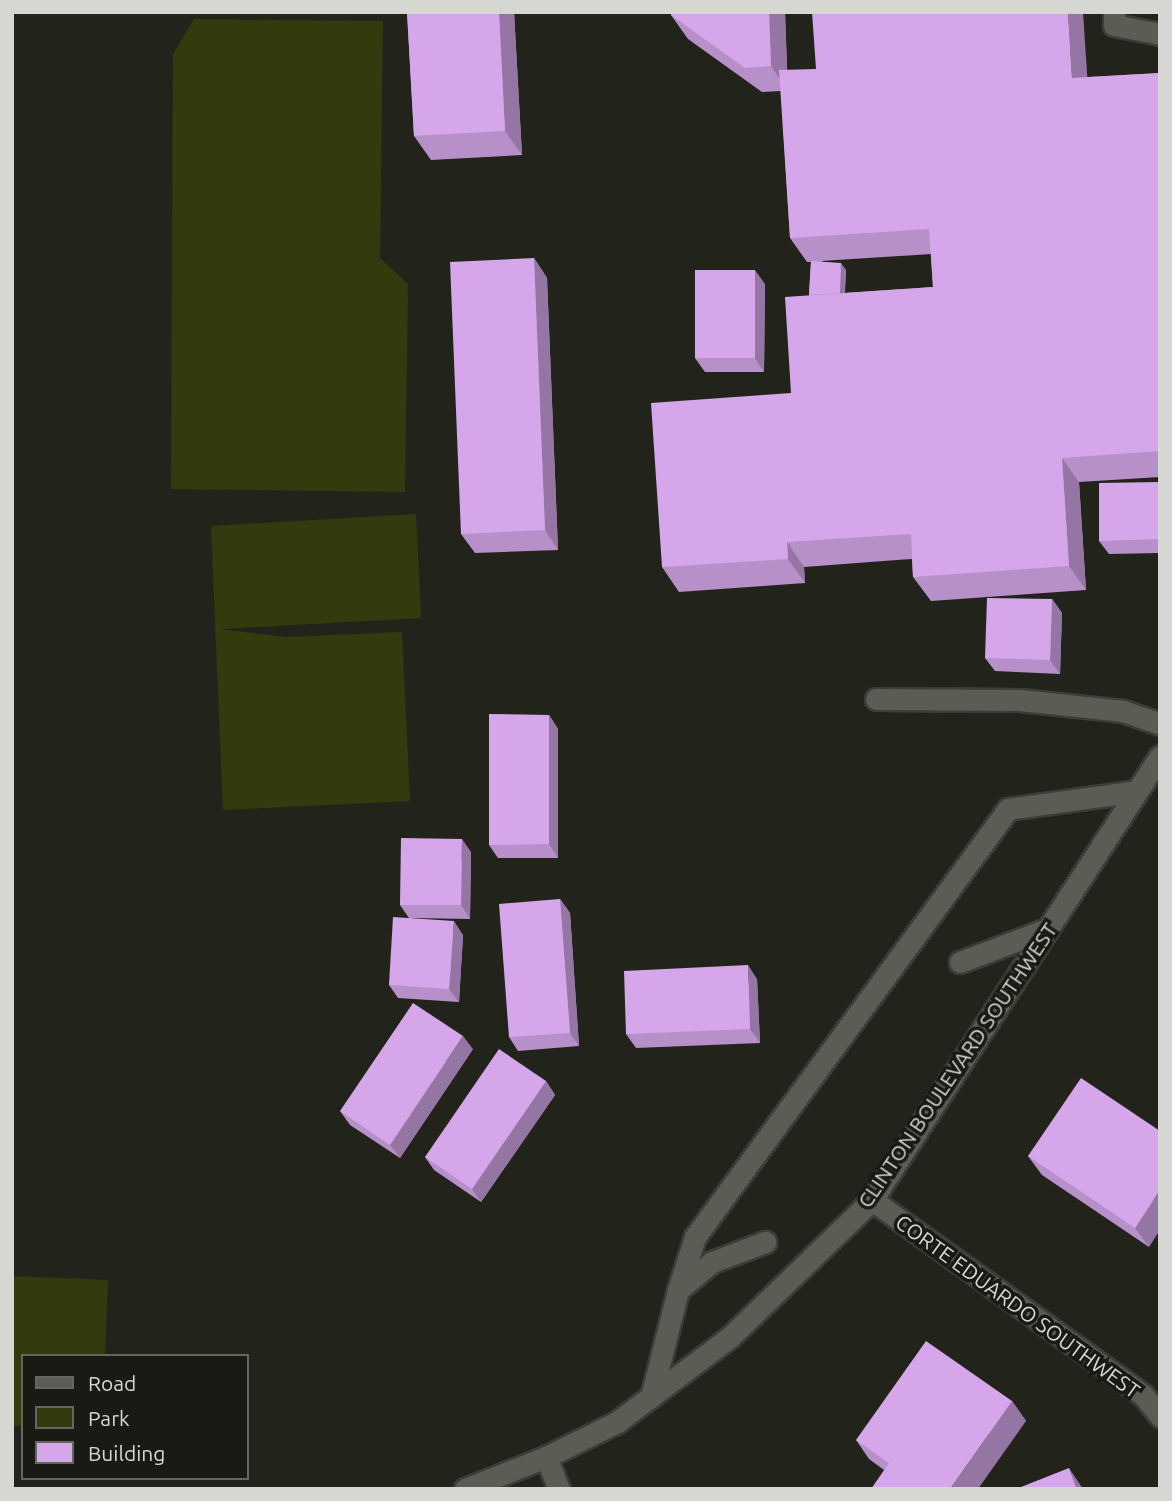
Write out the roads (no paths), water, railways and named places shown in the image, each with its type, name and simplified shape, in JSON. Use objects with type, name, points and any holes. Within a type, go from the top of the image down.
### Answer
[{"type":"street","points":[[1114,12],[1114,25],[1160,34]]},
{"type":"street","points":[[876,699],[1020,700],[1123,711],[1160,724]]},
{"type":"street","name":"CLINTON BOULEVARD SOUTHWEST","points":[[465,1489],[546,1457],[617,1422],[730,1337],[872,1199],[1160,755]]},
{"type":"street","points":[[651,1396],[677,1290],[695,1237],[1008,808],[1137,791]]},
{"type":"street","points":[[960,962],[1047,929]]},
{"type":"street","name":"CORTE EDUARDO SOUTHWEST","points":[[872,1199],[1143,1395],[1160,1416]]},
{"type":"street","points":[[677,1290],[712,1262],[765,1242]]},
{"type":"street","points":[[546,1457],[559,1489]]}]
